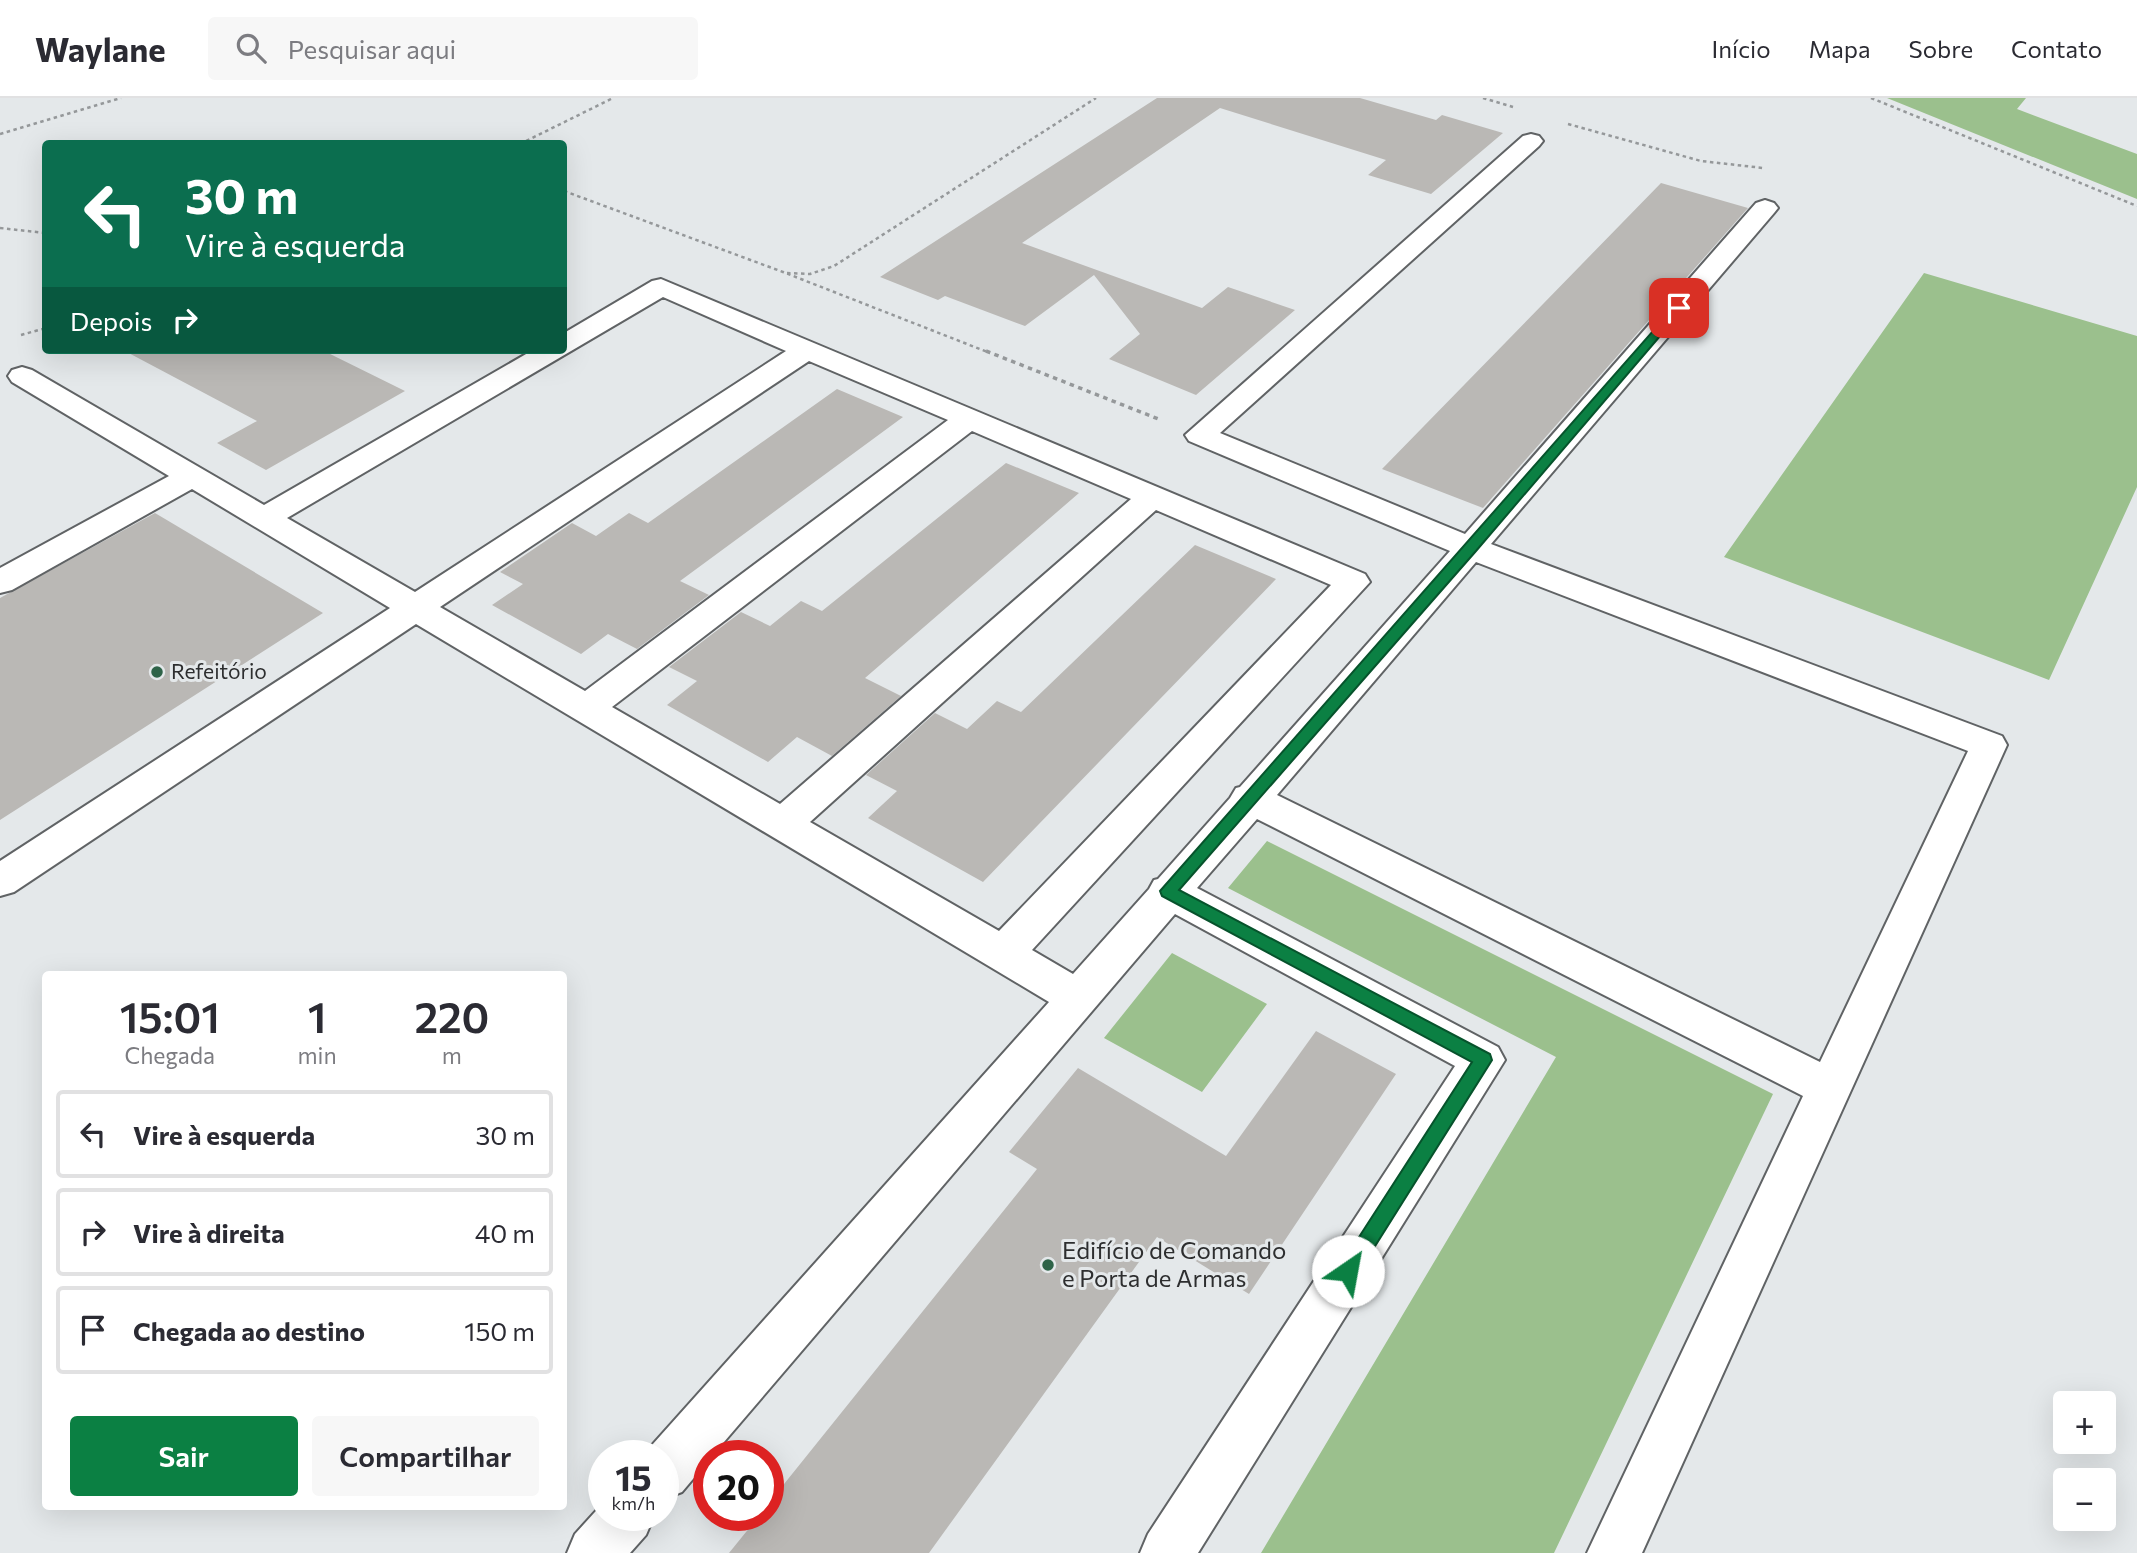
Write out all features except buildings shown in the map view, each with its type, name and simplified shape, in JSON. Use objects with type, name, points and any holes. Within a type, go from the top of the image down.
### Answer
[{"type":"lane","points":[[1531,141],[1200,435],[1471,548],[1989,745],[1614,1553]]},
{"type":"lane","points":[[679,1455],[1765,208]]},
{"type":"lane","points":[[567,342],[662,287],[1353,582],[1004,953]]},
{"type":"lane","points":[[0,881],[808,349]]},
{"type":"lane","points":[[263,519],[546,354]]},
{"type":"lane","points":[[23,376],[1076,997]]},
{"type":"lane","points":[[586,708],[970,418]]},
{"type":"lane","points":[[0,582],[192,476]]},
{"type":"lane","points":[[783,824],[1153,496]]},
{"type":"lane","points":[[1250,798],[1828,1087]]},
{"type":"lane","points":[[1167,1553],[1483,1060],[1168,891]]},
{"type":"lane","points":[[594,1553],[614,1531]]},
{"type":"path","points":[[0,134],[121,98]]},
{"type":"path","points":[[528,140],[613,98]]},
{"type":"path","points":[[783,272],[810,274],[834,266],[1096,98]]},
{"type":"path","points":[[1483,98],[1520,109]]},
{"type":"path","points":[[1871,98],[2137,206]]},
{"type":"path","points":[[1568,124],[1702,162],[1762,167],[1782,177],[1785,190],[1765,208]]},
{"type":"path","points":[[567,192],[783,272],[1200,435]]},
{"type":"path","points":[[0,228],[42,233]]},
{"type":"green space","points":[[1887,98],[2026,98],[2017,109],[2137,154],[2137,199]]},
{"type":"green space","points":[[1924,273],[2137,336],[2137,487],[2049,680],[1724,557]]},
{"type":"green space","points":[[1267,841],[1773,1094],[1554,1553],[1261,1553],[1556,1057],[1228,888]]},
{"type":"green space","points":[[1172,953],[1267,1004],[1202,1092],[1104,1038]]},
{"type":"place","name":"Refeitório","points":[[157,672]]},
{"type":"place","name":"Edifício de Comando e Porta de Armas","points":[[1048,1265]]},
{"type":"route","points":[[1348,1271],[1483,1060],[1168,891],[1679,308]]}]
